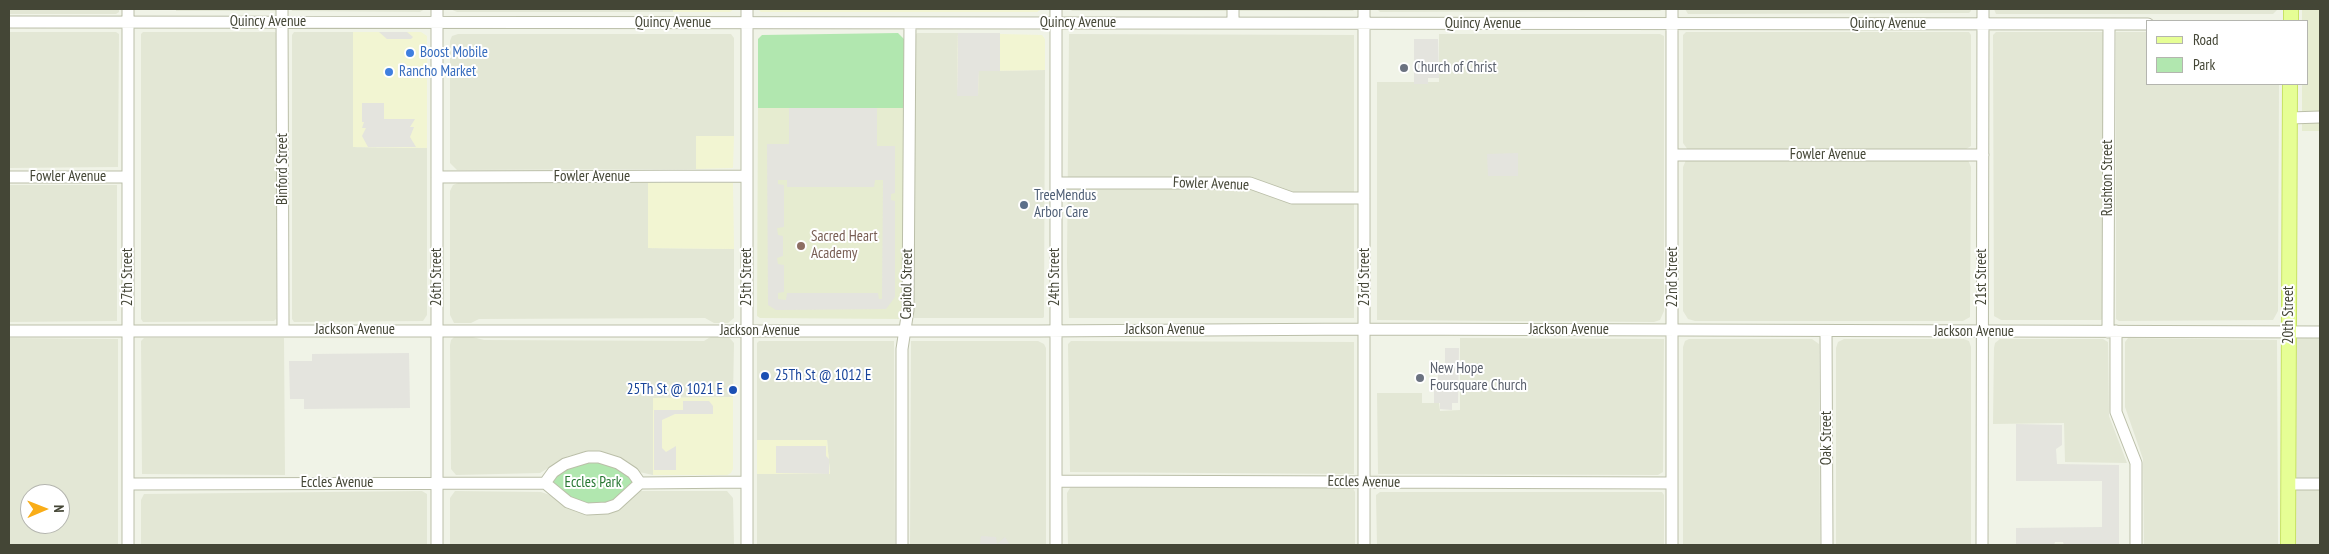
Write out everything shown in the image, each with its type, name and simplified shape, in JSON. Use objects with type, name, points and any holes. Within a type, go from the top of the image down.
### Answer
[{"type":"main road","name":"20th Street","points":[[2288,545],[2305,484],[2289,332],[2290,85]]},
{"type":"street","name":"27th Street","points":[[128,9],[128,545]]},
{"type":"street","name":"Binford Street","points":[[282,9],[283,330]]},
{"type":"street","name":"26th Street","points":[[438,9],[438,545]]},
{"type":"street","name":"25th Street","points":[[747,9],[747,545]]},
{"type":"street","name":"24th Street","points":[[1056,9],[1056,545]]},
{"type":"street","points":[[1233,9],[1233,24]]},
{"type":"street","name":"23rd Street","points":[[1364,9],[1364,545]]},
{"type":"street","name":"22nd Street","points":[[1672,9],[1672,545]]},
{"type":"street","name":"21st Street","points":[[1982,545],[1983,9]]},
{"type":"street","name":"Quincy Avenue","points":[[9,22],[2146,24]]},
{"type":"street","name":"Capitol Street","points":[[902,545],[902,349],[908,310],[910,23]]},
{"type":"street","name":"Rushton Street","points":[[2109,24],[2112,332],[2116,412],[2136,463],[2136,545]]},
{"type":"street","points":[[2290,118],[2320,117]]},
{"type":"street","name":"Fowler Avenue","points":[[1672,155],[1983,155]]},
{"type":"street","name":"Fowler Avenue","points":[[437,177],[747,176]]},
{"type":"street","name":"Fowler Avenue","points":[[9,178],[128,178]]},
{"type":"street","name":"Fowler Avenue","points":[[1056,182],[1250,183],[1292,198],[1364,198]]},
{"type":"street","name":"Jackson Avenue","points":[[9,331],[437,329],[1055,331],[1365,329],[2320,332]]},
{"type":"street","name":"Oak Street","points":[[1826,331],[1827,545]]},
{"type":"street","points":[[640,483],[633,473],[618,463],[599,457],[588,456],[565,464],[553,472],[546,483],[568,502],[587,509],[607,508],[616,505],[640,483],[747,482]]},
{"type":"street","name":"Eccles Avenue","points":[[1056,481],[1672,483]]},
{"type":"street","name":"Eccles Avenue","points":[[128,484],[546,483]]},
{"type":"shaded area","points":[[9,9],[119,9],[119,12],[116,14],[9,14]]},
{"type":"shaded area","points":[[176,9],[278,9],[278,11],[176,11]]},
{"type":"shaded area","points":[[291,9],[425,9],[420,12],[292,11]]},
{"type":"shaded area","points":[[450,9],[673,9],[673,12],[457,12]]},
{"type":"shaded area","points":[[673,9],[734,9],[730,12],[673,12]]},
{"type":"shaded area","points":[[758,9],[1042,9],[1037,12],[761,12]]},
{"type":"shaded area","points":[[1070,9],[1355,9],[1353,11],[1072,11]]},
{"type":"shaded area","points":[[1377,9],[1663,9],[1660,11],[1380,12]]},
{"type":"shaded area","points":[[1685,9],[1971,9],[1971,11],[1969,13],[1688,14]]},
{"type":"shaded area","points":[[1994,9],[2278,9],[2273,14],[1996,14]]},
{"type":"shaded area","points":[[2302,9],[2320,9],[2320,131],[2302,131],[2302,85],[2309,85],[2309,20],[2302,20]]},
{"type":"shaded area","points":[[9,32],[116,32],[119,34],[118,167],[9,168]]},
{"type":"shaded area","points":[[143,32],[275,32],[277,34],[276,319],[274,321],[143,322],[141,319],[141,34]]},
{"type":"shaded area","points":[[294,32],[353,32],[353,147],[427,148],[427,315],[423,321],[294,322],[292,319],[292,35]]},
{"type":"shaded area","points":[[353,32],[421,32],[427,36],[427,148],[353,147]]},
{"type":"shaded area","points":[[379,32],[407,32],[413,37],[411,39],[387,39]]},
{"type":"shaded area","points":[[1686,32],[1969,32],[1971,35],[1971,146],[1963,151],[1688,150],[1683,143],[1683,35]]},
{"type":"shaded area","points":[[1996,32],[2103,32],[2104,317],[2101,320],[2001,320],[1994,316],[1993,35]]},
{"type":"shaded area","points":[[2116,32],[2146,32],[2146,85],[2279,85],[2278,311],[2273,320],[2119,321],[2116,319]]},
{"type":"shaded area","points":[[917,33],[958,33],[957,96],[978,71],[1045,70],[1043,318],[914,318],[914,37]]},
{"type":"shaded area","points":[[958,33],[1042,35],[1045,39],[1045,70],[979,71],[978,96],[957,96]]},
{"type":"shaded area","points":[[958,33],[1000,33],[1000,71],[979,71],[978,96],[957,96]]},
{"type":"shaded area","points":[[458,34],[731,34],[734,38],[734,136],[696,136],[696,169],[457,170],[450,163],[450,41],[452,36]]},
{"type":"shaded area","points":[[1069,34],[1354,35],[1354,318],[1069,318],[1067,263]]},
{"type":"shaded area","points":[[1439,34],[1660,34],[1664,36],[1664,311],[1660,320],[1654,322],[1377,320],[1377,82],[1439,82]]},
{"type":"shaded area","points":[[1414,39],[1438,39],[1439,78],[1428,78],[1428,84],[1414,84]]},
{"type":"shaded area","points":[[362,103],[384,103],[384,119],[415,119],[410,127],[414,127],[410,137],[416,147],[368,147],[362,136],[366,128],[362,128],[364,122],[362,122]]},
{"type":"shaded area","points":[[758,108],[904,108],[903,317],[901,319],[760,318],[757,316]]},
{"type":"shaded area","points":[[789,108],[877,108],[877,146],[895,146],[895,193],[891,194],[891,200],[895,201],[895,297],[886,309],[776,310],[768,305],[767,144],[789,144]],"holes":[[[778,180],[787,180],[787,187],[874,187],[875,180],[883,180],[882,299],[879,299],[878,293],[787,293],[786,300],[778,299],[778,293],[784,292],[784,265],[778,264],[777,258],[783,256],[783,236],[778,235],[777,228],[784,227],[784,185],[778,184]]]},
{"type":"shaded area","points":[[696,136],[734,136],[733,168],[696,169]]},
{"type":"shaded area","points":[[1518,153],[1518,176],[1488,176],[1487,154]]},
{"type":"shaded area","points":[[1686,160],[1968,160],[1971,167],[1970,317],[1963,321],[1695,321],[1688,319],[1683,311],[1683,167]]},
{"type":"shaded area","points":[[458,183],[648,183],[648,248],[734,249],[734,318],[728,323],[714,323],[705,318],[479,319],[471,323],[454,323],[450,315],[450,191],[453,185]]},
{"type":"shaded area","points":[[648,183],[733,183],[734,249],[648,248]]},
{"type":"shaded area","points":[[9,185],[117,185],[117,321],[9,322]]},
{"type":"shaded area","points":[[455,336],[469,336],[484,340],[704,341],[712,336],[728,336],[734,343],[733,397],[654,398],[653,475],[639,472],[587,452],[568,456],[540,473],[456,475],[451,469],[450,345],[451,340]]},
{"type":"shaded area","points":[[9,338],[118,339],[118,545],[9,545]]},
{"type":"shaded area","points":[[144,338],[284,338],[285,475],[142,474],[141,341]]},
{"type":"shaded area","points":[[1460,338],[1664,339],[1663,472],[1658,475],[1378,474],[1377,393],[1422,393],[1422,403],[1439,403],[1440,411],[1460,410]]},
{"type":"shaded area","points":[[2128,338],[2277,340],[2278,545],[2144,545],[2143,459],[2125,407],[2125,342]]},
{"type":"shaded area","points":[[2294,338],[2320,338],[2320,545],[2294,545]]},
{"type":"shaded area","points":[[1689,339],[1812,339],[1819,344],[1820,545],[1683,545],[1683,347],[1685,341]]},
{"type":"shaded area","points":[[1844,339],[1964,339],[1969,341],[1971,347],[1971,545],[1836,545],[1836,348],[1838,342]]},
{"type":"shaded area","points":[[2000,339],[2103,339],[2108,342],[2109,416],[2127,463],[2065,462],[2064,423],[1993,424],[1994,348],[1995,343]]},
{"type":"shaded area","points":[[759,341],[894,341],[895,545],[757,545],[757,474],[830,474],[827,440],[757,440],[757,343]]},
{"type":"shaded area","points":[[911,341],[1038,341],[1044,344],[1046,348],[1046,545],[910,545]]},
{"type":"shaded area","points":[[1071,341],[1354,342],[1354,474],[1070,472],[1068,344]]},
{"type":"shaded area","points":[[1445,348],[1459,348],[1458,403],[1452,403],[1452,410],[1440,409],[1440,403],[1434,403],[1434,389],[1438,388],[1438,372],[1445,372]]},
{"type":"shaded area","points":[[409,353],[410,408],[304,409],[304,399],[290,399],[289,361],[312,361],[312,354]]},
{"type":"shaded area","points":[[733,397],[733,469],[731,473],[727,475],[653,475],[653,398]]},
{"type":"shaded area","points":[[683,401],[709,401],[713,406],[713,414],[675,414],[662,420],[662,448],[666,452],[676,446],[676,470],[654,470],[654,410],[683,410]]},
{"type":"shaded area","points":[[2016,424],[2062,425],[2062,445],[2056,449],[2057,464],[2119,465],[2119,545],[2064,545],[2063,542],[2055,542],[2054,545],[2016,545],[2016,528],[2102,527],[2102,481],[2016,481]]},
{"type":"shaded area","points":[[757,440],[827,440],[830,474],[757,474]]},
{"type":"shaded area","points":[[776,446],[826,446],[826,456],[829,459],[829,474],[776,473]]},
{"type":"shaded area","points":[[1070,488],[1353,488],[1355,492],[1355,545],[1068,545],[1067,493]]},
{"type":"shaded area","points":[[422,491],[427,494],[427,545],[141,545],[141,500],[144,494]]},
{"type":"shaded area","points":[[455,491],[541,492],[553,496],[576,512],[599,514],[608,513],[640,491],[727,491],[733,498],[734,545],[450,545],[450,498]]},
{"type":"shaded area","points":[[1380,492],[1662,492],[1664,495],[1664,545],[1377,545],[1376,495]]},
{"type":"shaded area","points":[[981,536],[996,537],[997,544],[1005,537],[1010,545],[973,545],[980,544]]},
{"type":"green space","points":[[898,33],[904,39],[904,108],[758,108],[758,39],[762,35]]},
{"type":"green space","name":"Eccles Park","points":[[595,461],[613,464],[629,476],[633,483],[621,497],[607,503],[579,503],[554,486],[555,476],[570,466]]},
{"type":"place","name":"Boost Mobile","points":[[410,53]]},
{"type":"place","name":"Church of Christ","points":[[1404,68]]},
{"type":"place","name":"Rancho Market","points":[[389,72]]},
{"type":"place","name":"TreeMendus Arbor Care","points":[[1024,205]]},
{"type":"place","name":"Sacred Heart Academy","points":[[801,246]]},
{"type":"place","name":"25Th St @ 1012 E","points":[[765,376]]},
{"type":"place","name":"New Hope Foursquare Church","points":[[1420,378]]},
{"type":"place","name":"25Th St @ 1021 E","points":[[733,390]]}]
